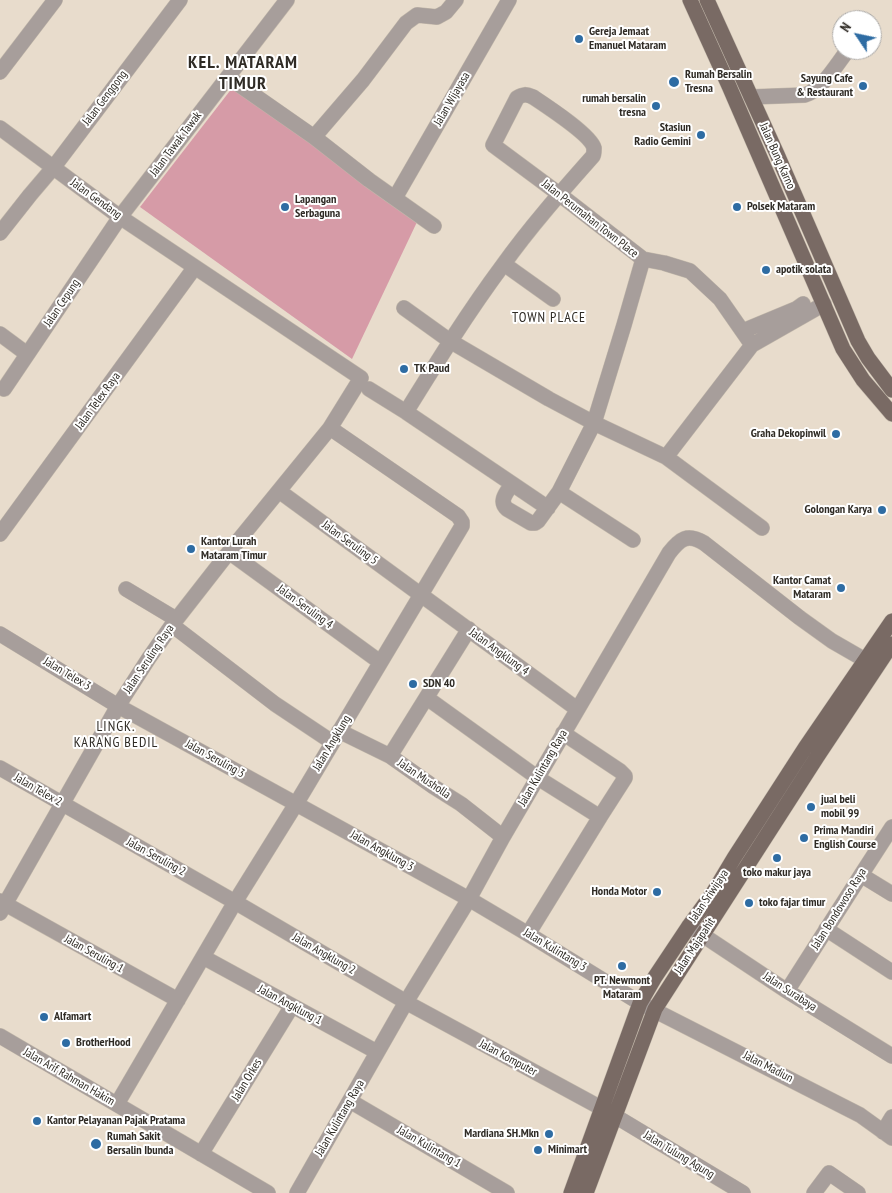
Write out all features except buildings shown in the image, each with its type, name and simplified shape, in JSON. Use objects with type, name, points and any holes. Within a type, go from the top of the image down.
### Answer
[{"type":"main road","points":[[690,0],[762,160],[843,349],[863,380],[892,414]]},
{"type":"main road","name":"Jalan Bung Karno","points":[[707,0],[858,341],[892,390]]},
{"type":"main road","points":[[762,160],[776,154]]},
{"type":"main road","points":[[843,349],[858,341]]},
{"type":"main road","name":"Jalan Sriwijaya","points":[[571,1193],[609,1112],[624,1044],[640,1003],[656,977],[696,930],[713,893],[740,849],[811,752],[865,660],[892,621]]},
{"type":"main road","points":[[811,752],[892,644]]},
{"type":"main road","name":"Jalan Majapahit","points":[[586,1193],[609,1112],[655,1009],[696,930]]},
{"type":"street","points":[[0,72],[55,0]]},
{"type":"street","name":"Jalan Genggong","points":[[0,234],[53,168],[180,0]]},
{"type":"street","name":"Jalan Tawak Tawak","points":[[120,217],[287,0]]},
{"type":"street","points":[[314,137],[363,80],[406,23],[417,15],[437,17],[446,12],[456,0]]},
{"type":"street","name":"Jalan Wijayasa","points":[[395,198],[510,0]]},
{"type":"street","points":[[751,97],[804,95],[812,92],[820,86],[840,60]]},
{"type":"street","points":[[228,77],[314,137],[368,180],[434,226]]},
{"type":"street","name":"Jalan Perumahan Town Place","points":[[560,194],[593,156],[594,150],[591,143],[570,123],[533,96],[522,95],[517,98],[493,145],[560,194],[643,259],[690,271],[720,299],[752,345]]},
{"type":"street","name":"Jalan Gendang","points":[[0,128],[120,217],[361,378],[330,428]]},
{"type":"street","points":[[406,412],[450,341],[504,264],[560,194]]},
{"type":"street","name":"Jalan Cepung","points":[[4,389],[120,217]]},
{"type":"street","points":[[512,484],[502,503],[507,509],[531,523],[535,523],[559,492],[594,423],[643,259]]},
{"type":"street","points":[[504,264],[553,299]]},
{"type":"street","name":"Jalan Telex Raya","points":[[0,534],[195,267]]},
{"type":"street","points":[[666,457],[752,345],[804,315],[822,299]]},
{"type":"street","points":[[743,331],[822,299]]},
{"type":"street","points":[[404,308],[450,341],[549,399],[594,423],[666,457],[762,528]]},
{"type":"street","points":[[0,334],[27,354]]},
{"type":"street","points":[[369,389],[548,508]]},
{"type":"street","name":"Jalan Seruling Raya","points":[[4,907],[118,706],[149,658],[174,622],[229,552],[330,428]]},
{"type":"street","name":"Jalan Angklung","points":[[117,1104],[235,902],[461,529],[462,522],[458,516],[330,428]]},
{"type":"street","name":"Jalan Seruling 5","points":[[278,490],[421,595]]},
{"type":"street","points":[[559,492],[633,540]]},
{"type":"street","name":"Jalan Kulintang Raya","points":[[297,1193],[378,1052],[409,1004],[577,709],[669,553],[678,541],[696,538],[704,543],[800,618],[832,641],[865,660]]},
{"type":"street","name":"Jalan Seruling 4","points":[[229,552],[380,662]]},
{"type":"street","name":"Jalan Musholla","points":[[126,589],[174,622],[274,704],[336,736],[390,756],[461,804],[503,837]]},
{"type":"street","name":"Jalan Angklung 4","points":[[421,595],[577,709]]},
{"type":"street","points":[[390,756],[469,629]]},
{"type":"street","name":"Jalan Telex 3","points":[[0,634],[134,714]]},
{"type":"street","points":[[427,698],[538,778],[600,817]]},
{"type":"street","name":"Jalan Seruling 3","points":[[134,714],[296,804]]},
{"type":"street","points":[[528,934],[625,778],[620,771],[563,733]]},
{"type":"street","name":"Jalan Telex 2","points":[[0,768],[76,812]]},
{"type":"street","name":"Jalan Angklung 3","points":[[296,804],[469,899]]},
{"type":"street","name":"Jalan Seruling 2","points":[[76,812],[235,902]]},
{"type":"street","name":"Jalan Bondowoso Raya","points":[[787,991],[892,827]]},
{"type":"street","points":[[860,875],[892,894]]},
{"type":"street","name":"Jalan Kulintang 3","points":[[469,899],[640,1003]]},
{"type":"street","name":"Jalan Angklung 2","points":[[235,902],[409,1004]]},
{"type":"street","name":"Jalan Seruling 1","points":[[4,907],[178,1000]]},
{"type":"street","points":[[826,929],[892,972]]},
{"type":"street","name":"Jalan Surabaya","points":[[696,930],[787,991],[892,1056]]},
{"type":"street","name":"Jalan Angklung 1","points":[[203,958],[378,1052]]},
{"type":"street","name":"Jalan Madiun","points":[[640,1003],[860,1115],[887,1135]]},
{"type":"street","name":"Jalan Komputer","points":[[409,1004],[609,1112]]},
{"type":"street","name":"Jalan Orkes","points":[[201,1154],[292,1006]]},
{"type":"street","name":"Jalan Arif Rahman Hakim","points":[[0,1036],[268,1193]]},
{"type":"street","name":"Jalan Kulintang 1","points":[[350,1101],[507,1193]]},
{"type":"street","name":"Jalan Tulung Agung","points":[[609,1112],[743,1193]]},
{"type":"street","points":[[887,1135],[892,1117]]},
{"type":"street","points":[[814,1193],[829,1172],[858,1193]]},
{"type":"shaded area","points":[[236,83],[417,222],[352,359],[140,207]]},
{"type":"place","name":"Gereja Jemaat Emanuel Mataram","points":[[579,39]]},
{"type":"place","name":"Rumah Bersalin Tresna","points":[[674,82]]},
{"type":"place","name":"Sayung Cafe & Restaurant","points":[[863,86]]},
{"type":"place","name":"rumah bersalin tresna","points":[[656,106]]},
{"type":"place","name":"Stasiun Radio Gemini","points":[[701,135]]},
{"type":"place","name":"Lapangan Serbaguna","points":[[285,207]]},
{"type":"place","name":"Polsek Mataram","points":[[737,207]]},
{"type":"place","name":"apotik solata","points":[[766,270]]},
{"type":"place","name":"TK Paud","points":[[404,369]]},
{"type":"place","name":"Graha Dekopinwil","points":[[836,434]]},
{"type":"place","name":"Golongan Karya","points":[[882,510]]},
{"type":"place","name":"Kantor Lurah Mataram Timur","points":[[191,549]]},
{"type":"place","name":"Kantor Camat Mataram","points":[[841,588]]},
{"type":"place","name":"SDN 40","points":[[413,684]]},
{"type":"place","name":"jual beli mobil 99","points":[[811,807]]},
{"type":"place","name":"Prima Mandiri English Course","points":[[804,838]]},
{"type":"place","name":"toko makur jaya","points":[[777,858]]},
{"type":"place","name":"Honda Motor","points":[[657,892]]},
{"type":"place","name":"toko fajar timur","points":[[749,903]]},
{"type":"place","name":"PT. Newmont Mataram","points":[[622,966]]},
{"type":"place","name":"Alfamart","points":[[44,1017]]},
{"type":"place","name":"BrotherHood","points":[[66,1043]]},
{"type":"place","name":"Kantor Pelayanan Pajak Pratama","points":[[37,1121]]},
{"type":"place","name":"Mardiana SH.Mkn","points":[[549,1134]]},
{"type":"place","name":"Rumah Sakit Bersalin Ibunda","points":[[96,1144]]},
{"type":"place","name":"Minimart","points":[[538,1150]]},
{"type":"district","name":"KEL. MATARAM TIMUR","points":[[243,73]]},
{"type":"district","name":"TOWN PLACE","points":[[549,318]]},
{"type":"district","name":"LINGK. KARANG BEDIL","points":[[116,736]]}]
